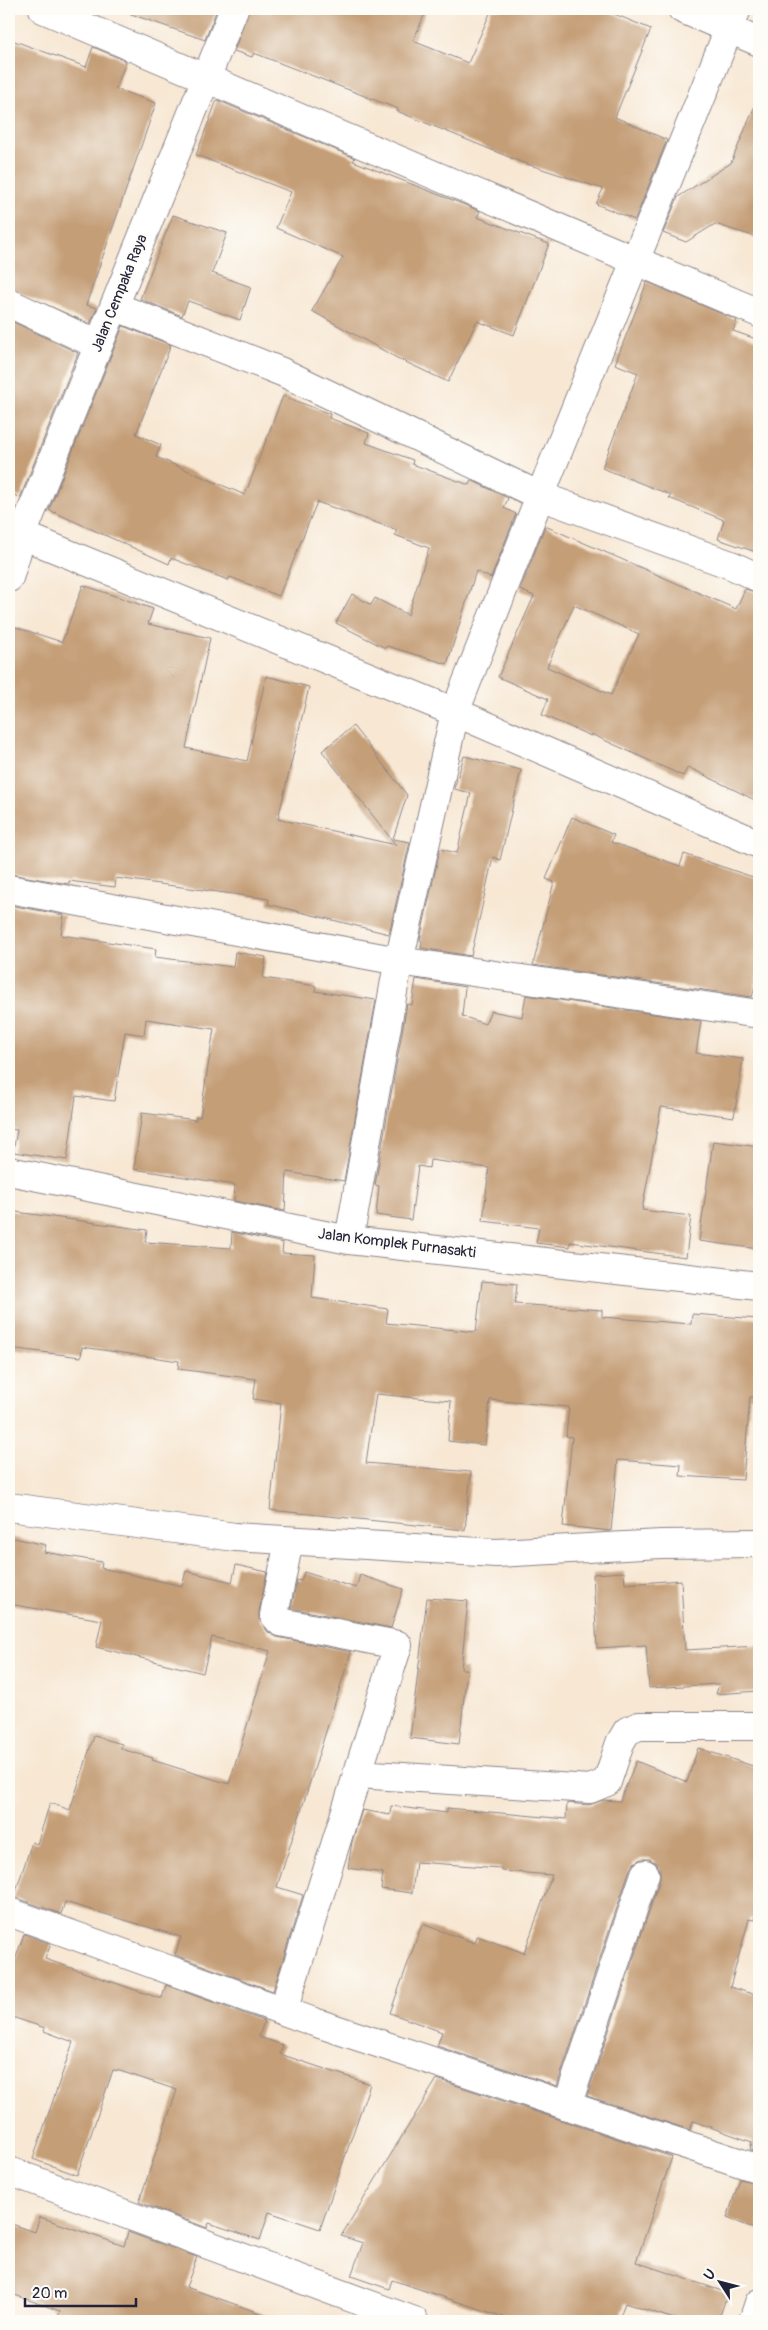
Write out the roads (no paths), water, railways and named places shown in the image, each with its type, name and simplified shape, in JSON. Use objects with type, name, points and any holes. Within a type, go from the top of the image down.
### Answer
[{"type":"street","points":[[43,9],[759,313]]},
{"type":"street","name":"Jalan Cempaka Raya","points":[[9,578],[19,525],[98,345],[234,9]]},
{"type":"street","points":[[682,9],[733,19],[759,42]]},
{"type":"street","points":[[349,1240],[399,961],[455,712],[634,260],[733,19]]},
{"type":"street","points":[[9,303],[98,345]]},
{"type":"street","points":[[114,306],[282,372],[540,496],[759,578]]},
{"type":"street","points":[[19,525],[759,844]]},
{"type":"street","points":[[9,889],[399,961],[759,1014]]},
{"type":"street","name":"Jalan Komplek Purnasakti","points":[[9,1171],[349,1240],[759,1286]]},
{"type":"street","points":[[9,1507],[236,1537],[496,1553],[661,1544],[759,1543]]},
{"type":"street","points":[[283,2011],[398,1644],[280,1622],[274,1615],[289,1541]]},
{"type":"street","points":[[357,1774],[590,1789],[607,1782],[614,1767],[620,1743],[627,1731],[639,1726],[759,1726]]},
{"type":"street","points":[[567,2106],[645,1874]]},
{"type":"street","points":[[9,1912],[283,2011],[759,2169]]},
{"type":"street","points":[[9,2171],[414,2321]]},
{"type":"street","points":[[753,2321],[759,2302]]}]
